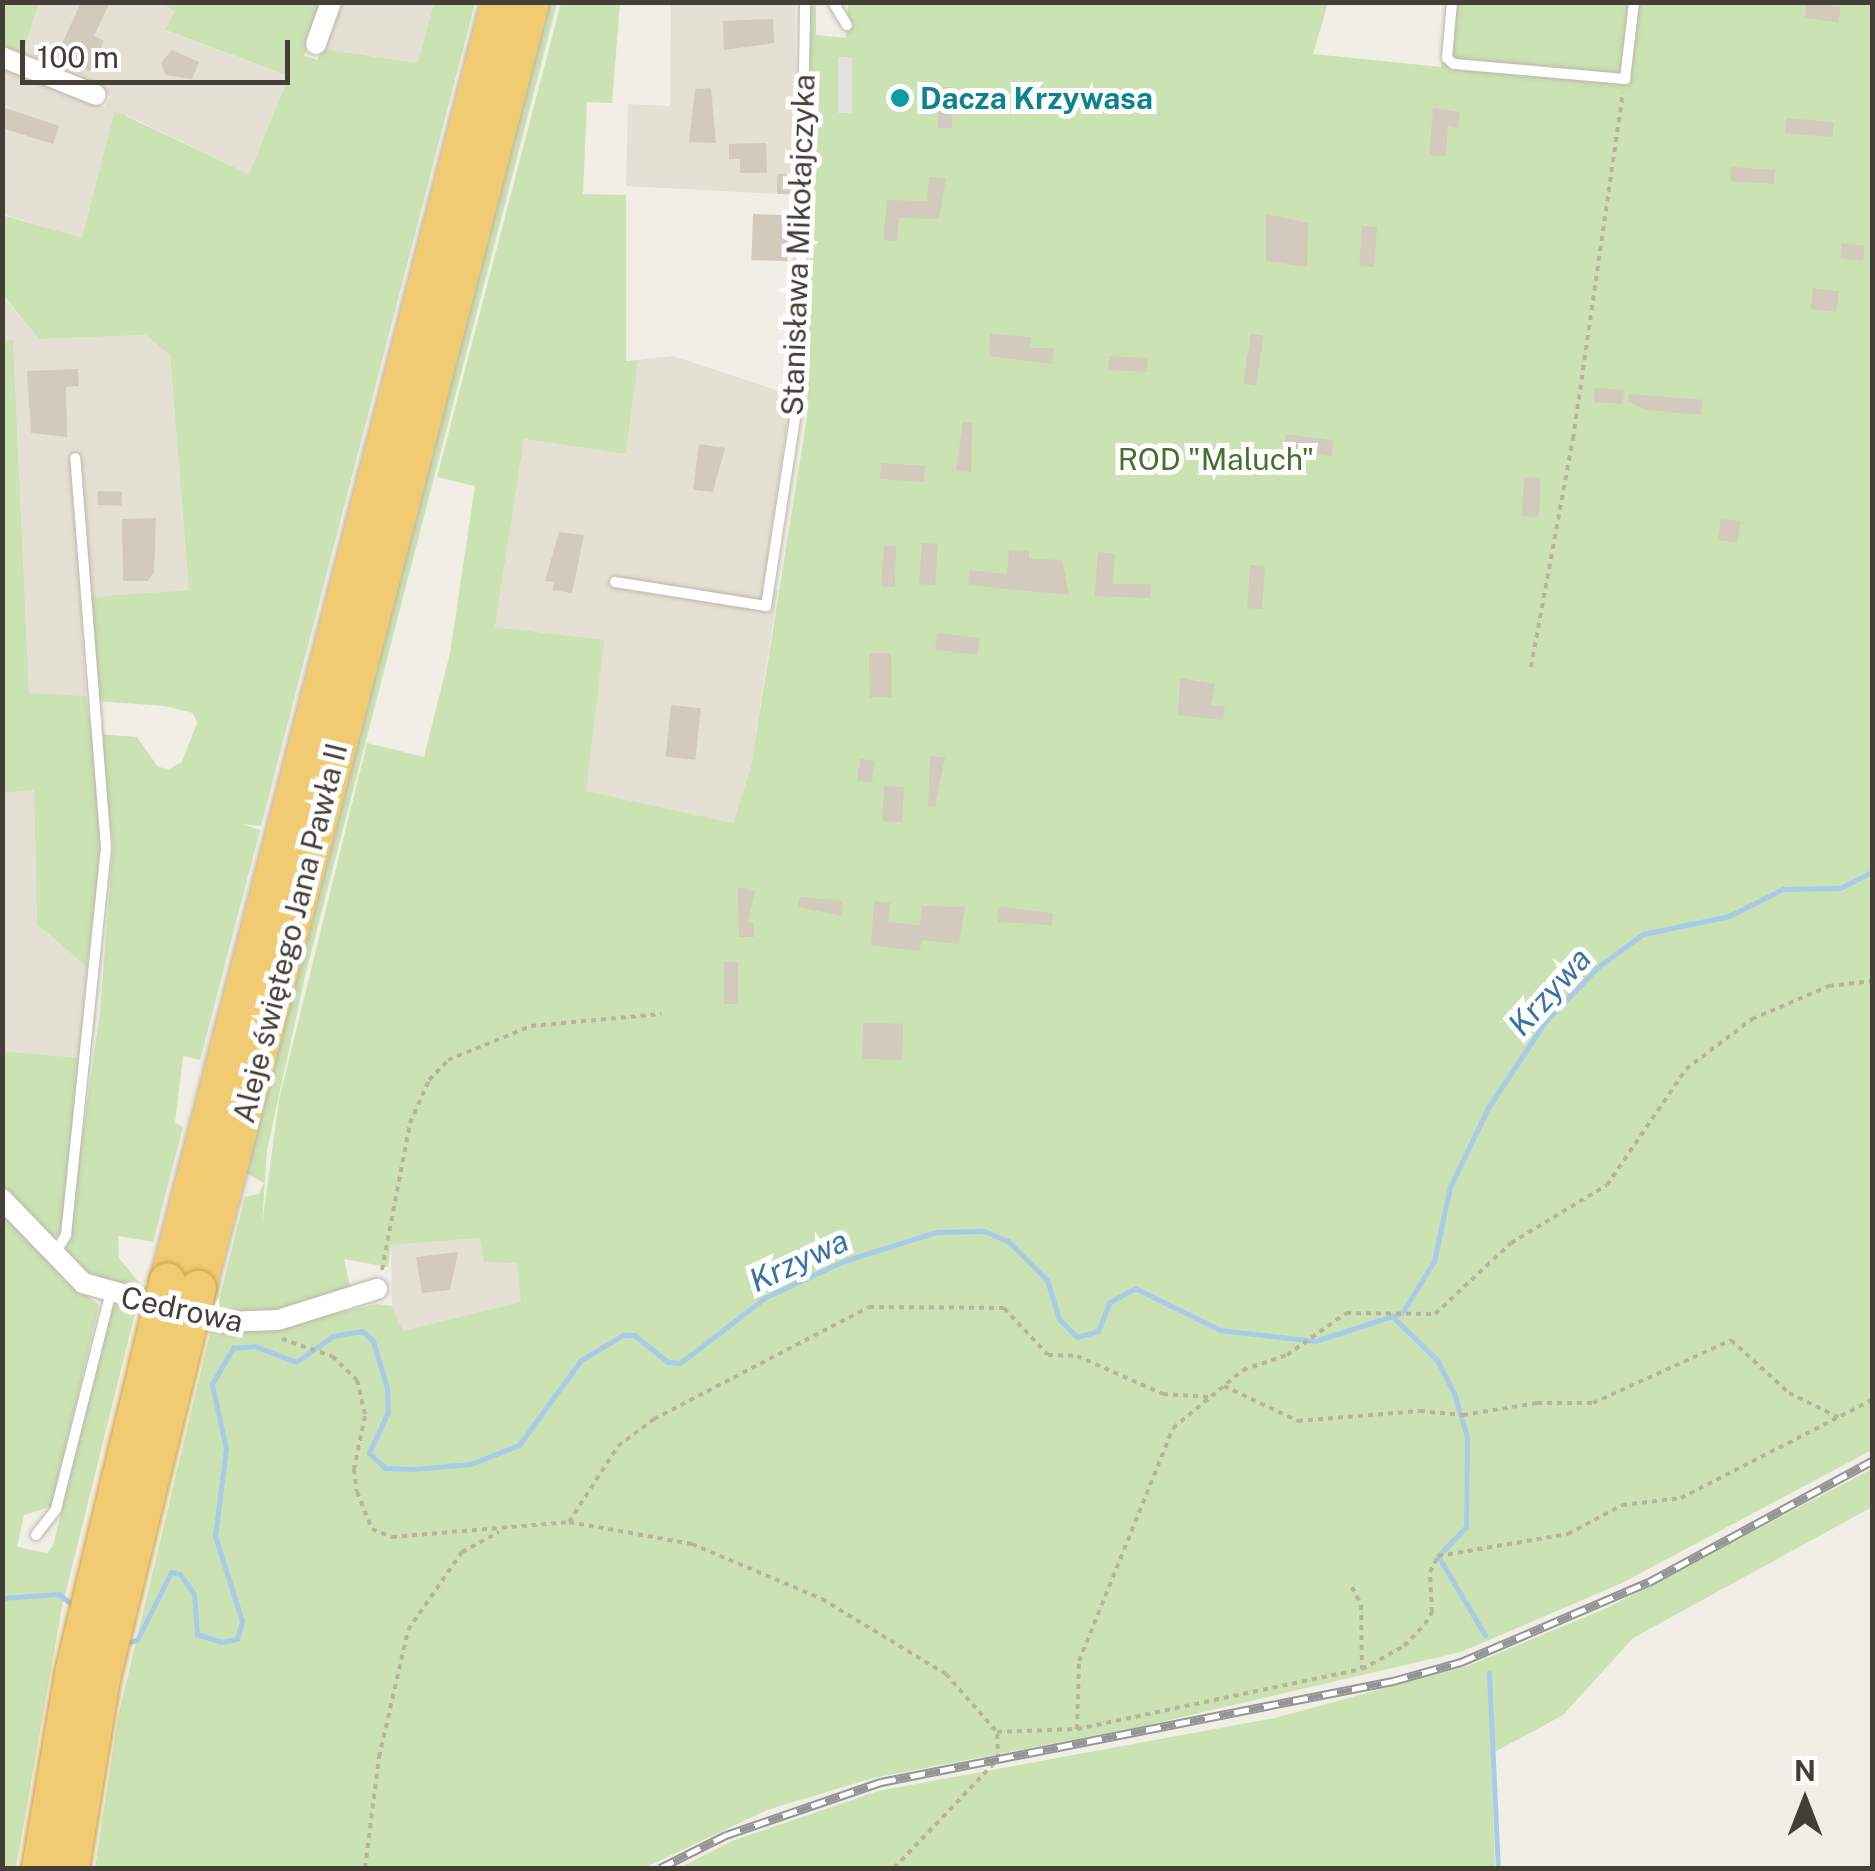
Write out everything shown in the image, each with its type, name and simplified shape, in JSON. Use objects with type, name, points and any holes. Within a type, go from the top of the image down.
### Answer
[{"type":"highway","name":"Aleje świętego Jana Pawła II","points":[[71,1868],[102,1678],[183,1284],[498,2]]},
{"type":"highway","name":"Aleje świętego Jana Pawła II","points":[[39,1868],[72,1672],[183,1284],[531,2]]},
{"type":"street","points":[[316,44],[331,2]]},
{"type":"street","points":[[2,57],[96,95]]},
{"type":"street","name":"Cedrowa","points":[[2,1200],[53,1257],[83,1283],[110,1294],[250,1325],[377,1289]]},
{"type":"lane","name":"Stanisława Mikołajczyka","points":[[615,582],[766,606],[799,392],[805,2]]},
{"type":"lane","points":[[1452,2],[1447,58],[1454,64],[1625,79],[1634,2]]},
{"type":"lane","points":[[832,3],[847,25]]},
{"type":"lane","points":[[53,1257],[66,1235],[106,848],[76,458]]},
{"type":"lane","points":[[36,1535],[56,1509],[110,1294]]},
{"type":"path","points":[[1531,666],[1554,554],[1624,89]]},
{"type":"path","points":[[1077,1729],[1079,1661],[1173,1428],[1242,1370],[1287,1355],[1346,1313],[1435,1314],[1511,1242],[1606,1185],[1686,1069],[1752,1019],[1829,986],[1872,981]]},
{"type":"path","points":[[377,1289],[410,1123],[429,1080],[448,1060],[531,1026],[661,1014]]},
{"type":"path","points":[[569,1522],[618,1446],[654,1419],[868,1307],[1004,1308],[1048,1355],[1077,1356],[1162,1394],[1210,1397]]},
{"type":"path","points":[[250,1325],[332,1356],[357,1380],[365,1416],[354,1469],[372,1529],[392,1538],[569,1522],[692,1544],[822,1600],[946,1674],[996,1732],[998,1759],[894,1868]]},
{"type":"path","points":[[1224,1386],[1298,1420],[1420,1411],[1463,1416],[1537,1403],[1592,1404],[1730,1340],[1789,1393],[1840,1418]]},
{"type":"path","points":[[996,1732],[1077,1729],[1362,1669],[1404,1646],[1424,1624],[1432,1612],[1430,1572],[1438,1556],[1568,1534],[1622,1505],[1681,1498],[1872,1400]]},
{"type":"path","points":[[365,1868],[379,1757],[408,1630],[462,1552],[504,1530]]},
{"type":"path","points":[[1352,1588],[1361,1605],[1362,1669]]},
{"type":"shaded area","points":[[39,3],[161,3],[176,11],[166,31],[289,76],[249,174],[126,115],[82,239],[3,214],[3,63],[105,107],[111,96],[22,55]]},
{"type":"shaded area","points":[[337,3],[434,3],[419,63],[323,49]]},
{"type":"shaded area","points":[[671,3],[795,3],[796,195],[626,186],[628,104],[670,106]]},
{"type":"shaded area","points":[[838,57],[852,57],[852,113],[838,113]]},
{"type":"shaded area","points":[[2,295],[39,339],[147,335],[170,355],[189,590],[89,597],[79,455],[72,455],[86,696],[29,694],[13,341],[3,341]]},
{"type":"shaded area","points":[[673,356],[791,395],[763,587],[778,590],[751,767],[733,823],[585,791],[603,640],[495,627],[524,439],[626,454],[638,360]]},
{"type":"shaded area","points":[[34,790],[37,924],[87,967],[81,1058],[3,1051],[2,793]]},
{"type":"shaded area","points":[[481,1238],[517,1263],[521,1302],[403,1332],[392,1306],[391,1245]]},
{"type":"green space","points":[[3,3],[39,3],[22,55],[3,47]]},
{"type":"green space","points":[[161,3],[327,3],[304,56],[317,60],[323,49],[418,63],[434,3],[475,3],[261,826],[242,824],[260,830],[200,1060],[183,1056],[175,1123],[183,1127],[153,1242],[118,1236],[119,1258],[142,1286],[139,1296],[102,1286],[65,1259],[100,1012],[113,845],[99,734],[137,737],[158,767],[169,769],[182,762],[197,723],[193,713],[165,706],[95,701],[89,597],[189,590],[170,355],[146,335],[39,339],[3,295],[2,215],[82,238],[115,111],[249,174],[289,76],[165,30],[175,11]]},
{"type":"green space","name":"ROD \"Maluch\"","points":[[548,3],[557,3],[306,972],[267,1150],[262,1225],[279,1100],[367,743],[424,757],[450,653],[475,486],[437,477],[561,3],[620,3],[612,103],[587,102],[583,194],[626,195],[626,361],[638,360],[626,454],[524,439],[495,627],[604,640],[586,791],[733,823],[751,767],[807,417],[814,129],[805,117],[809,7],[816,5],[816,35],[846,38],[848,3],[1328,3],[1313,54],[1441,67],[1448,3],[1872,3],[1872,1450],[1620,1584],[1461,1652],[1144,1726],[873,1778],[767,1810],[644,1868],[95,1868],[118,1717],[212,1325],[270,1328],[377,1304],[392,1306],[403,1331],[521,1302],[517,1263],[484,1262],[480,1238],[391,1245],[388,1267],[344,1259],[352,1295],[284,1314],[215,1316],[245,1197],[259,1194],[264,1183],[244,1172]]},
{"type":"green space","points":[[13,340],[29,693],[86,696],[98,780],[101,849],[87,967],[37,924],[34,790],[3,793],[2,341]]},
{"type":"green space","points":[[2,1051],[81,1058],[63,1230],[52,1240],[3,1192]]},
{"type":"green space","points":[[2,1207],[59,1273],[99,1305],[52,1506],[24,1515],[17,1547],[47,1553],[53,1546],[110,1309],[123,1302],[137,1305],[62,1607],[16,1868],[2,1868]]},
{"type":"green space","points":[[1872,1469],[1872,1507],[1633,1638],[1563,1715],[1491,1754],[1495,1868],[679,1868],[732,1841],[878,1791],[1275,1718],[1470,1665],[1609,1607]]},
{"type":"building","points":[[81,2],[110,2],[94,36],[104,41],[90,71],[57,55]]},
{"type":"building","points":[[1807,2],[1841,7],[1838,23],[1805,18]]},
{"type":"building","points":[[773,19],[774,43],[724,50],[723,21]]},
{"type":"building","points":[[172,50],[199,62],[192,79],[166,75],[161,63]]},
{"type":"building","points":[[938,87],[952,87],[952,128],[938,128]]},
{"type":"building","points":[[711,88],[716,143],[689,142],[695,89]]},
{"type":"building","points":[[2,107],[59,126],[53,144],[2,128]]},
{"type":"building","points":[[1433,108],[1460,112],[1458,128],[1448,126],[1446,156],[1429,155]]},
{"type":"building","points":[[1786,118],[1834,122],[1833,137],[1785,133]]},
{"type":"building","points":[[766,143],[767,173],[740,173],[740,159],[729,159],[729,144]]},
{"type":"building","points":[[1731,167],[1775,170],[1774,184],[1730,181]]},
{"type":"building","points":[[777,174],[793,174],[793,194],[777,194]]},
{"type":"building","points":[[929,177],[946,178],[939,219],[899,218],[897,241],[883,240],[887,200],[927,201]]},
{"type":"building","points":[[753,214],[789,215],[787,261],[751,260]]},
{"type":"building","points":[[1266,214],[1308,223],[1307,267],[1266,261]]},
{"type":"building","points":[[1362,226],[1377,227],[1374,267],[1359,266]]},
{"type":"building","points":[[1842,243],[1865,246],[1863,261],[1840,258]]},
{"type":"building","points":[[1813,288],[1839,291],[1836,312],[1810,309]]},
{"type":"building","points":[[990,334],[1031,337],[1030,348],[1054,348],[1052,364],[989,356]]},
{"type":"building","points":[[1251,334],[1264,336],[1256,385],[1243,383]]},
{"type":"building","points":[[1109,356],[1148,358],[1147,372],[1108,370]]},
{"type":"building","points":[[78,369],[79,386],[66,387],[67,437],[31,433],[27,371]]},
{"type":"building","points":[[1595,388],[1624,390],[1623,404],[1594,402]]},
{"type":"building","points":[[1629,394],[1703,400],[1701,415],[1648,410],[1628,402]]},
{"type":"building","points":[[963,422],[972,423],[971,472],[956,471]]},
{"type":"building","points":[[1286,434],[1334,441],[1331,457],[1284,450]]},
{"type":"building","points":[[699,444],[725,448],[713,492],[693,490]]},
{"type":"building","points":[[881,463],[925,466],[924,482],[880,479]]},
{"type":"building","points":[[1524,477],[1541,478],[1539,517],[1522,516]]},
{"type":"building","points":[[98,491],[122,492],[121,506],[98,505]]},
{"type":"building","points":[[156,518],[154,572],[148,581],[123,581],[122,519]]},
{"type":"building","points":[[1721,518],[1741,521],[1737,543],[1718,540]]},
{"type":"building","points":[[559,532],[584,535],[572,593],[553,590],[554,582],[545,581]]},
{"type":"building","points":[[922,543],[938,544],[935,585],[919,584]]},
{"type":"building","points":[[884,546],[896,546],[895,587],[881,586]]},
{"type":"building","points":[[1009,550],[1029,551],[1029,559],[1062,560],[1069,595],[968,585],[969,570],[1007,574]]},
{"type":"building","points":[[1098,552],[1115,554],[1113,584],[1151,584],[1150,598],[1095,596]]},
{"type":"building","points":[[1250,565],[1265,566],[1262,609],[1247,608]]},
{"type":"building","points":[[937,633],[980,638],[978,655],[935,650]]},
{"type":"building","points":[[869,653],[891,653],[892,697],[870,697]]},
{"type":"building","points":[[1180,678],[1215,684],[1211,705],[1225,707],[1223,720],[1178,715]]},
{"type":"building","points":[[671,705],[701,708],[695,760],[666,757]]},
{"type":"building","points":[[930,756],[945,757],[935,808],[928,807]]},
{"type":"building","points":[[860,759],[875,761],[872,783],[857,781]]},
{"type":"building","points":[[884,786],[904,787],[902,822],[882,821]]},
{"type":"building","points":[[738,887],[755,891],[748,923],[754,923],[754,937],[739,937]]},
{"type":"building","points":[[800,897],[843,901],[842,916],[798,907]]},
{"type":"building","points":[[874,901],[890,903],[888,922],[920,925],[922,906],[965,907],[959,944],[921,940],[920,951],[871,945]]},
{"type":"building","points":[[998,907],[1053,913],[1052,925],[997,922]]},
{"type":"building","points":[[724,962],[738,962],[738,1004],[724,1004]]},
{"type":"building","points":[[863,1023],[903,1024],[902,1060],[862,1059]]},
{"type":"building","points":[[458,1252],[450,1290],[422,1293],[416,1257]]},
{"type":"waterway","name":"Krzywa","points":[[124,1643],[137,1640],[171,1572],[180,1574],[194,1594],[197,1634],[221,1642],[237,1639],[242,1621],[215,1536],[226,1449],[212,1384],[233,1348],[255,1346],[296,1362],[333,1336],[362,1331],[373,1341],[387,1388],[388,1412],[369,1453],[385,1468],[412,1469],[471,1464],[519,1445],[581,1360],[623,1335],[634,1335],[668,1362],[680,1363],[766,1297],[844,1261],[936,1232],[984,1231],[1008,1241],[1047,1280],[1059,1319],[1077,1337],[1098,1331],[1110,1302],[1135,1288],[1220,1330],[1315,1341],[1402,1313],[1434,1261],[1450,1187],[1488,1108],[1545,1022],[1598,967],[1643,934],[1729,916],[1783,889],[1840,888],[1872,872]]},
{"type":"waterway","points":[[1393,1317],[1437,1360],[1454,1393],[1467,1437],[1466,1527],[1438,1556],[1485,1635]]},
{"type":"waterway","name":"Krzywa","points":[[2,1598],[59,1594],[76,1608]]},
{"type":"waterway","points":[[1489,1673],[1498,1868]]},
{"type":"railway","points":[[660,1868],[726,1835],[881,1782],[1393,1681],[1461,1662],[1649,1582],[1872,1461]]},
{"type":"place","name":"Dacza Krzywasa","points":[[900,98]]}]
